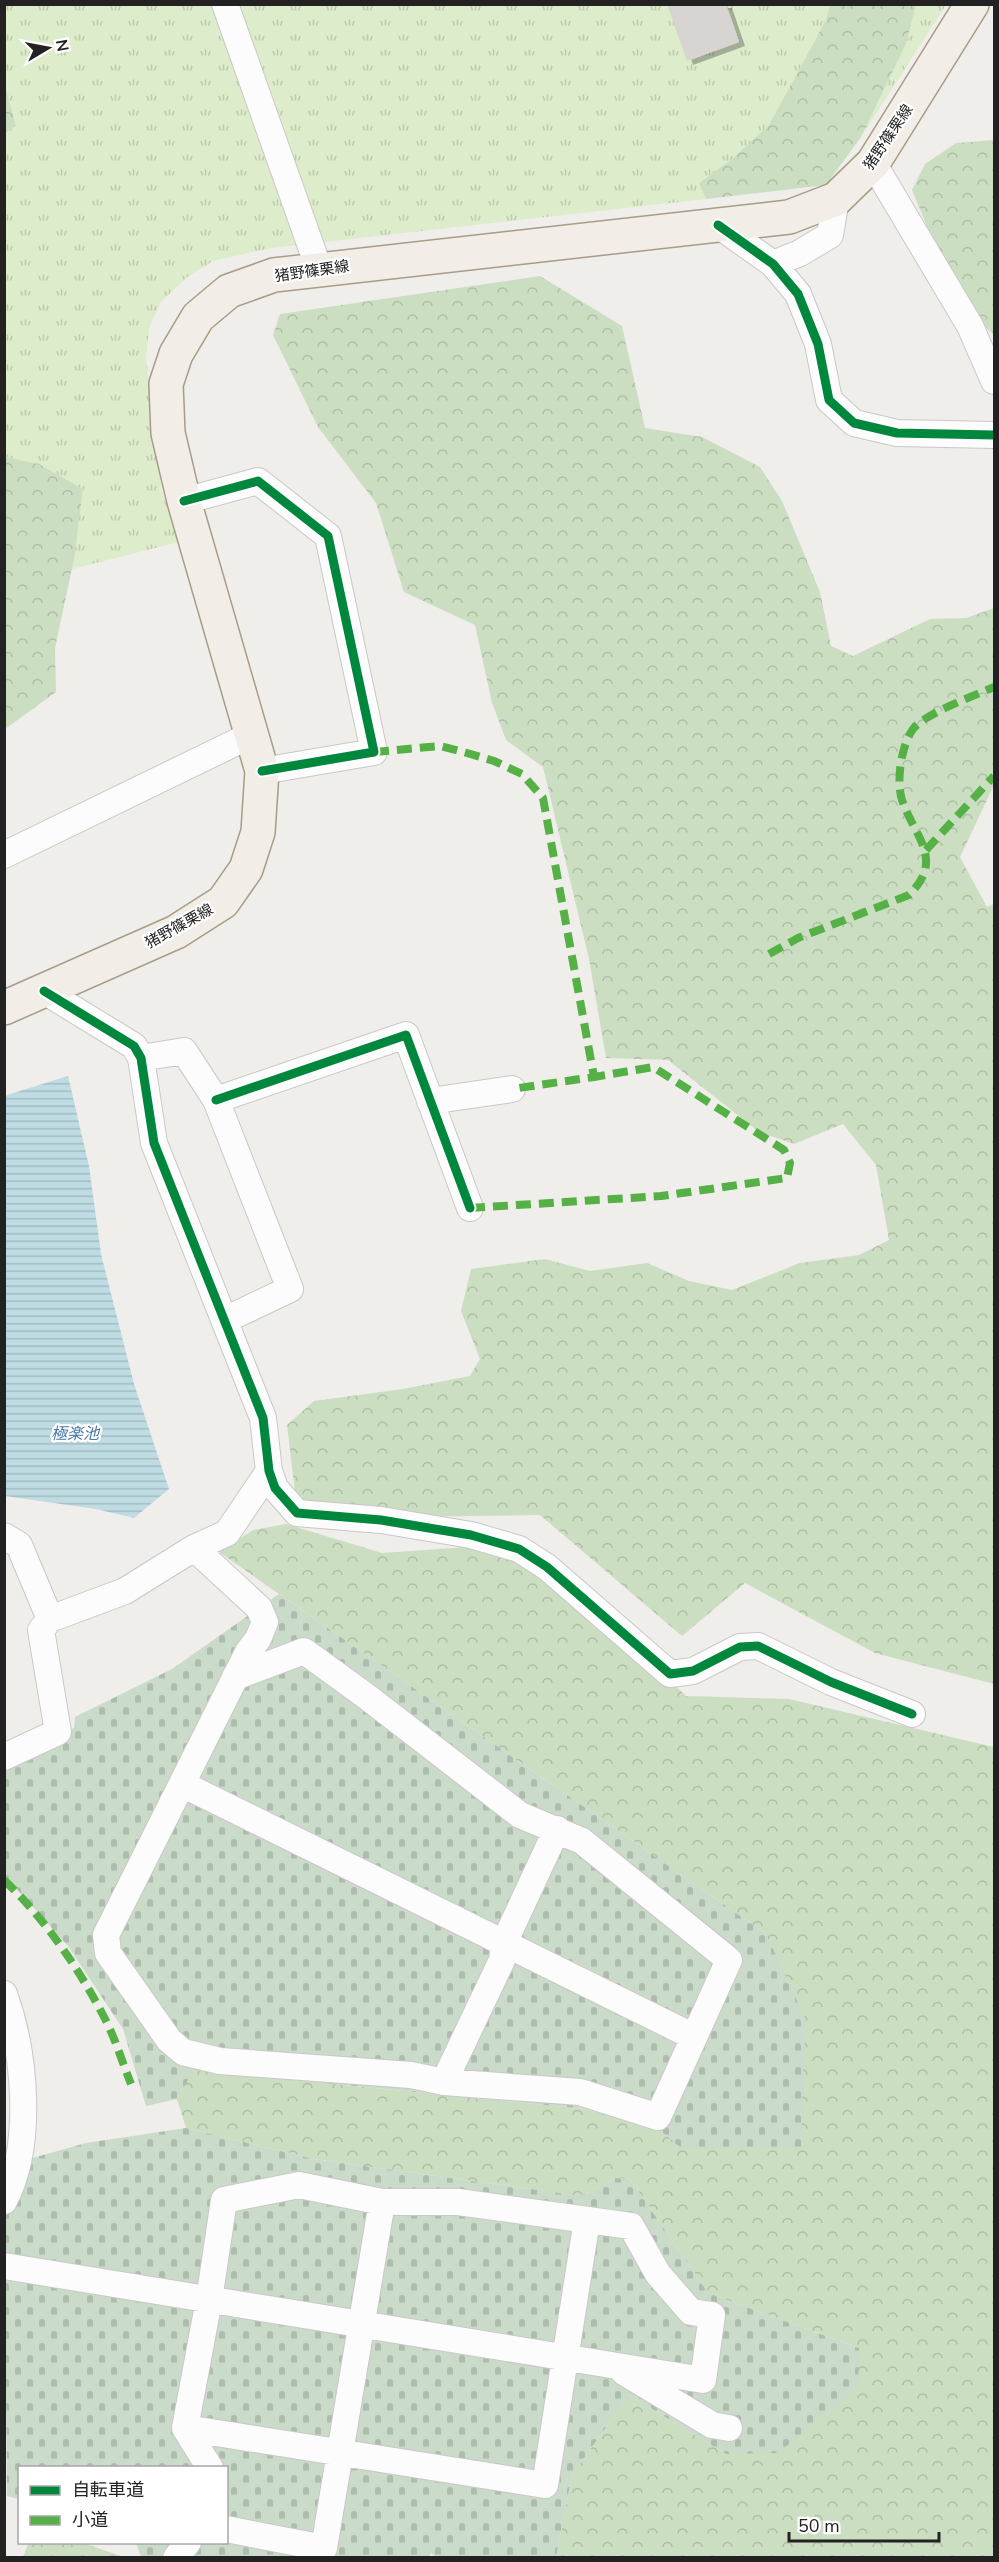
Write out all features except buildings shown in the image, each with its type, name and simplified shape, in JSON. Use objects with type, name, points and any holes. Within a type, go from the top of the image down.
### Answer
[{"type":"main road","name":"猪野篠栗線","points":[[4,1008],[176,932],[223,902],[246,869],[258,832],[262,771],[184,501],[168,433],[166,384],[176,354],[198,317],[229,291],[274,275],[789,217],[836,199],[873,164],[972,4]]},
{"type":"street","points":[[225,4],[319,269]]},
{"type":"street","points":[[873,164],[970,326],[994,381]]},
{"type":"street","points":[[773,264],[800,253],[830,235],[836,199]]},
{"type":"street","points":[[718,225],[773,264],[798,294],[818,344],[829,400],[854,423],[897,434],[994,435]]},
{"type":"street","points":[[184,501],[258,481],[328,536],[374,752],[262,771]]},
{"type":"street","points":[[4,855],[251,735]]},
{"type":"street","points":[[44,991],[134,1046],[141,1058],[154,1143],[263,1418],[269,1471],[275,1488],[297,1513],[381,1520],[459,1533],[519,1549],[547,1567],[670,1674],[693,1671],[740,1647],[758,1646],[831,1682],[912,1714]]},
{"type":"street","points":[[216,1100],[405,1035],[470,1208]]},
{"type":"street","points":[[141,1058],[184,1051],[216,1100],[290,1289],[225,1320]]},
{"type":"street","points":[[430,1101],[513,1089]]},
{"type":"street","points":[[4,1757],[58,1732],[40,1630],[50,1619],[125,1591],[195,1548],[226,1533],[269,1471]]},
{"type":"street","points":[[4,1536],[19,1545],[50,1619]]},
{"type":"street","points":[[195,1548],[259,1608],[265,1622],[258,1639],[248,1652],[235,1677],[106,1935],[108,1953],[168,2040],[183,2052],[220,2061],[580,2092],[658,2116],[729,1960],[582,1841],[557,1828],[520,1815],[304,1651],[235,1677]]},
{"type":"street","points":[[182,1784],[694,2037]]},
{"type":"street","points":[[444,2082],[502,1960],[504,1943],[557,1828]]},
{"type":"street","points":[[4,1994],[15,2024],[22,2071],[9,2192],[4,2201]]},
{"type":"street","points":[[4,2266],[209,2300],[703,2380],[712,2315],[691,2312],[658,2274],[631,2226],[458,2202],[382,2202],[299,2186],[224,2200],[209,2300],[185,2428],[209,2466]]},
{"type":"street","points":[[228,2529],[324,2547],[382,2202]]},
{"type":"street","points":[[185,2428],[545,2485],[587,2220]]},
{"type":"street","points":[[614,2366],[712,2425],[729,2428]]},
{"type":"street","points":[[176,2558],[186,2544]]},
{"type":"green space","points":[[5,5],[830,5],[826,20],[769,125],[732,159],[699,183],[706,199],[271,248],[213,261],[186,278],[161,302],[150,325],[146,356],[162,491],[179,542],[72,569],[83,489],[39,464],[5,457],[4,133],[16,125],[5,85]]},
{"type":"green space","points":[[830,5],[916,5],[906,44],[861,137],[826,185],[706,199],[699,183],[732,159],[769,125],[826,20]]},
{"type":"green space","points":[[916,5],[946,5],[861,137],[906,44]]},
{"type":"green space","points":[[5,85],[16,126],[4,133]]},
{"type":"green space","points":[[994,140],[994,335],[970,313],[938,253],[912,190],[925,164],[956,143]]},
{"type":"green space","points":[[540,276],[622,326],[645,428],[702,437],[760,467],[782,501],[820,592],[831,646],[853,656],[930,619],[966,618],[994,608],[994,785],[960,857],[987,907],[994,904],[994,1684],[875,1653],[745,1583],[682,1636],[540,1515],[313,1518],[297,1509],[287,1425],[314,1401],[403,1389],[470,1376],[480,1359],[461,1311],[471,1269],[545,1259],[590,1271],[647,1263],[689,1281],[732,1290],[800,1263],[859,1255],[889,1240],[876,1165],[843,1124],[794,1144],[759,1132],[668,1060],[606,1058],[589,959],[543,767],[506,740],[492,703],[475,625],[404,592],[376,503],[318,427],[273,335],[280,314]]},
{"type":"green space","points":[[5,457],[39,464],[83,489],[74,559],[55,648],[56,692],[5,729]]},
{"type":"green space","points":[[286,1524],[382,1553],[524,1543],[686,1696],[789,1699],[994,1747],[994,2557],[556,2557],[572,2475],[629,2395],[726,2454],[859,2348],[708,2293],[630,2179],[615,2178],[589,2193],[574,2195],[314,2159],[186,2128],[177,2099],[193,2070],[586,2109],[655,2126],[766,1934],[219,1552],[253,1530]]},
{"type":"green space","points":[[279,1594],[766,1934],[805,2018],[801,2147],[681,2148],[655,2126],[586,2109],[194,2070],[177,2099],[146,2106],[123,2029],[68,1946],[5,1876],[4,1762],[74,1728],[75,1717],[172,1669]]},
{"type":"green space","points":[[186,2128],[314,2159],[574,2195],[589,2193],[615,2178],[630,2179],[708,2293],[859,2348],[858,2387],[778,2453],[726,2454],[629,2395],[572,2475],[556,2557],[437,2558],[431,2553],[428,2558],[141,2557],[136,2544],[228,2544],[228,2466],[18,2466],[18,2499],[7,2496],[4,2166],[86,2143]]},
{"type":"green space","points":[[28,2544],[86,2544],[124,2557],[23,2557]]},
{"type":"water","name":"極楽池","points":[[68,1076],[89,1166],[101,1254],[134,1384],[169,1489],[134,1518],[96,1509],[5,1496],[5,1098],[7,1095]]},
{"type":"marked path","points":[[769,954],[798,938],[909,895],[920,882],[925,870],[924,848],[900,792],[900,774],[905,745],[913,729],[928,717],[994,687]]},
{"type":"marked path","points":[[374,752],[440,746],[467,753],[494,761],[522,774],[543,798],[594,1077],[512,1089]]},
{"type":"marked path","points":[[926,850],[994,776]]},
{"type":"marked path","points":[[470,1208],[661,1196],[787,1178],[790,1163],[784,1150],[653,1067],[594,1077]]},
{"type":"marked path","points":[[4,1880],[33,1910],[83,1979],[107,2023],[131,2084]]},
{"type":"cycle path","points":[[718,225],[773,264],[798,294],[818,344],[829,400],[854,423],[897,433],[994,435]]},
{"type":"cycle path","points":[[184,501],[258,481],[328,536],[374,752],[262,771]]},
{"type":"cycle path","points":[[44,991],[134,1046],[141,1058],[154,1143],[263,1418],[269,1471],[275,1488],[297,1513],[381,1520],[471,1535],[519,1549],[547,1567],[670,1674],[693,1671],[740,1647],[758,1646],[831,1682],[912,1714]]},
{"type":"cycle path","points":[[216,1100],[406,1035],[470,1208]]}]
